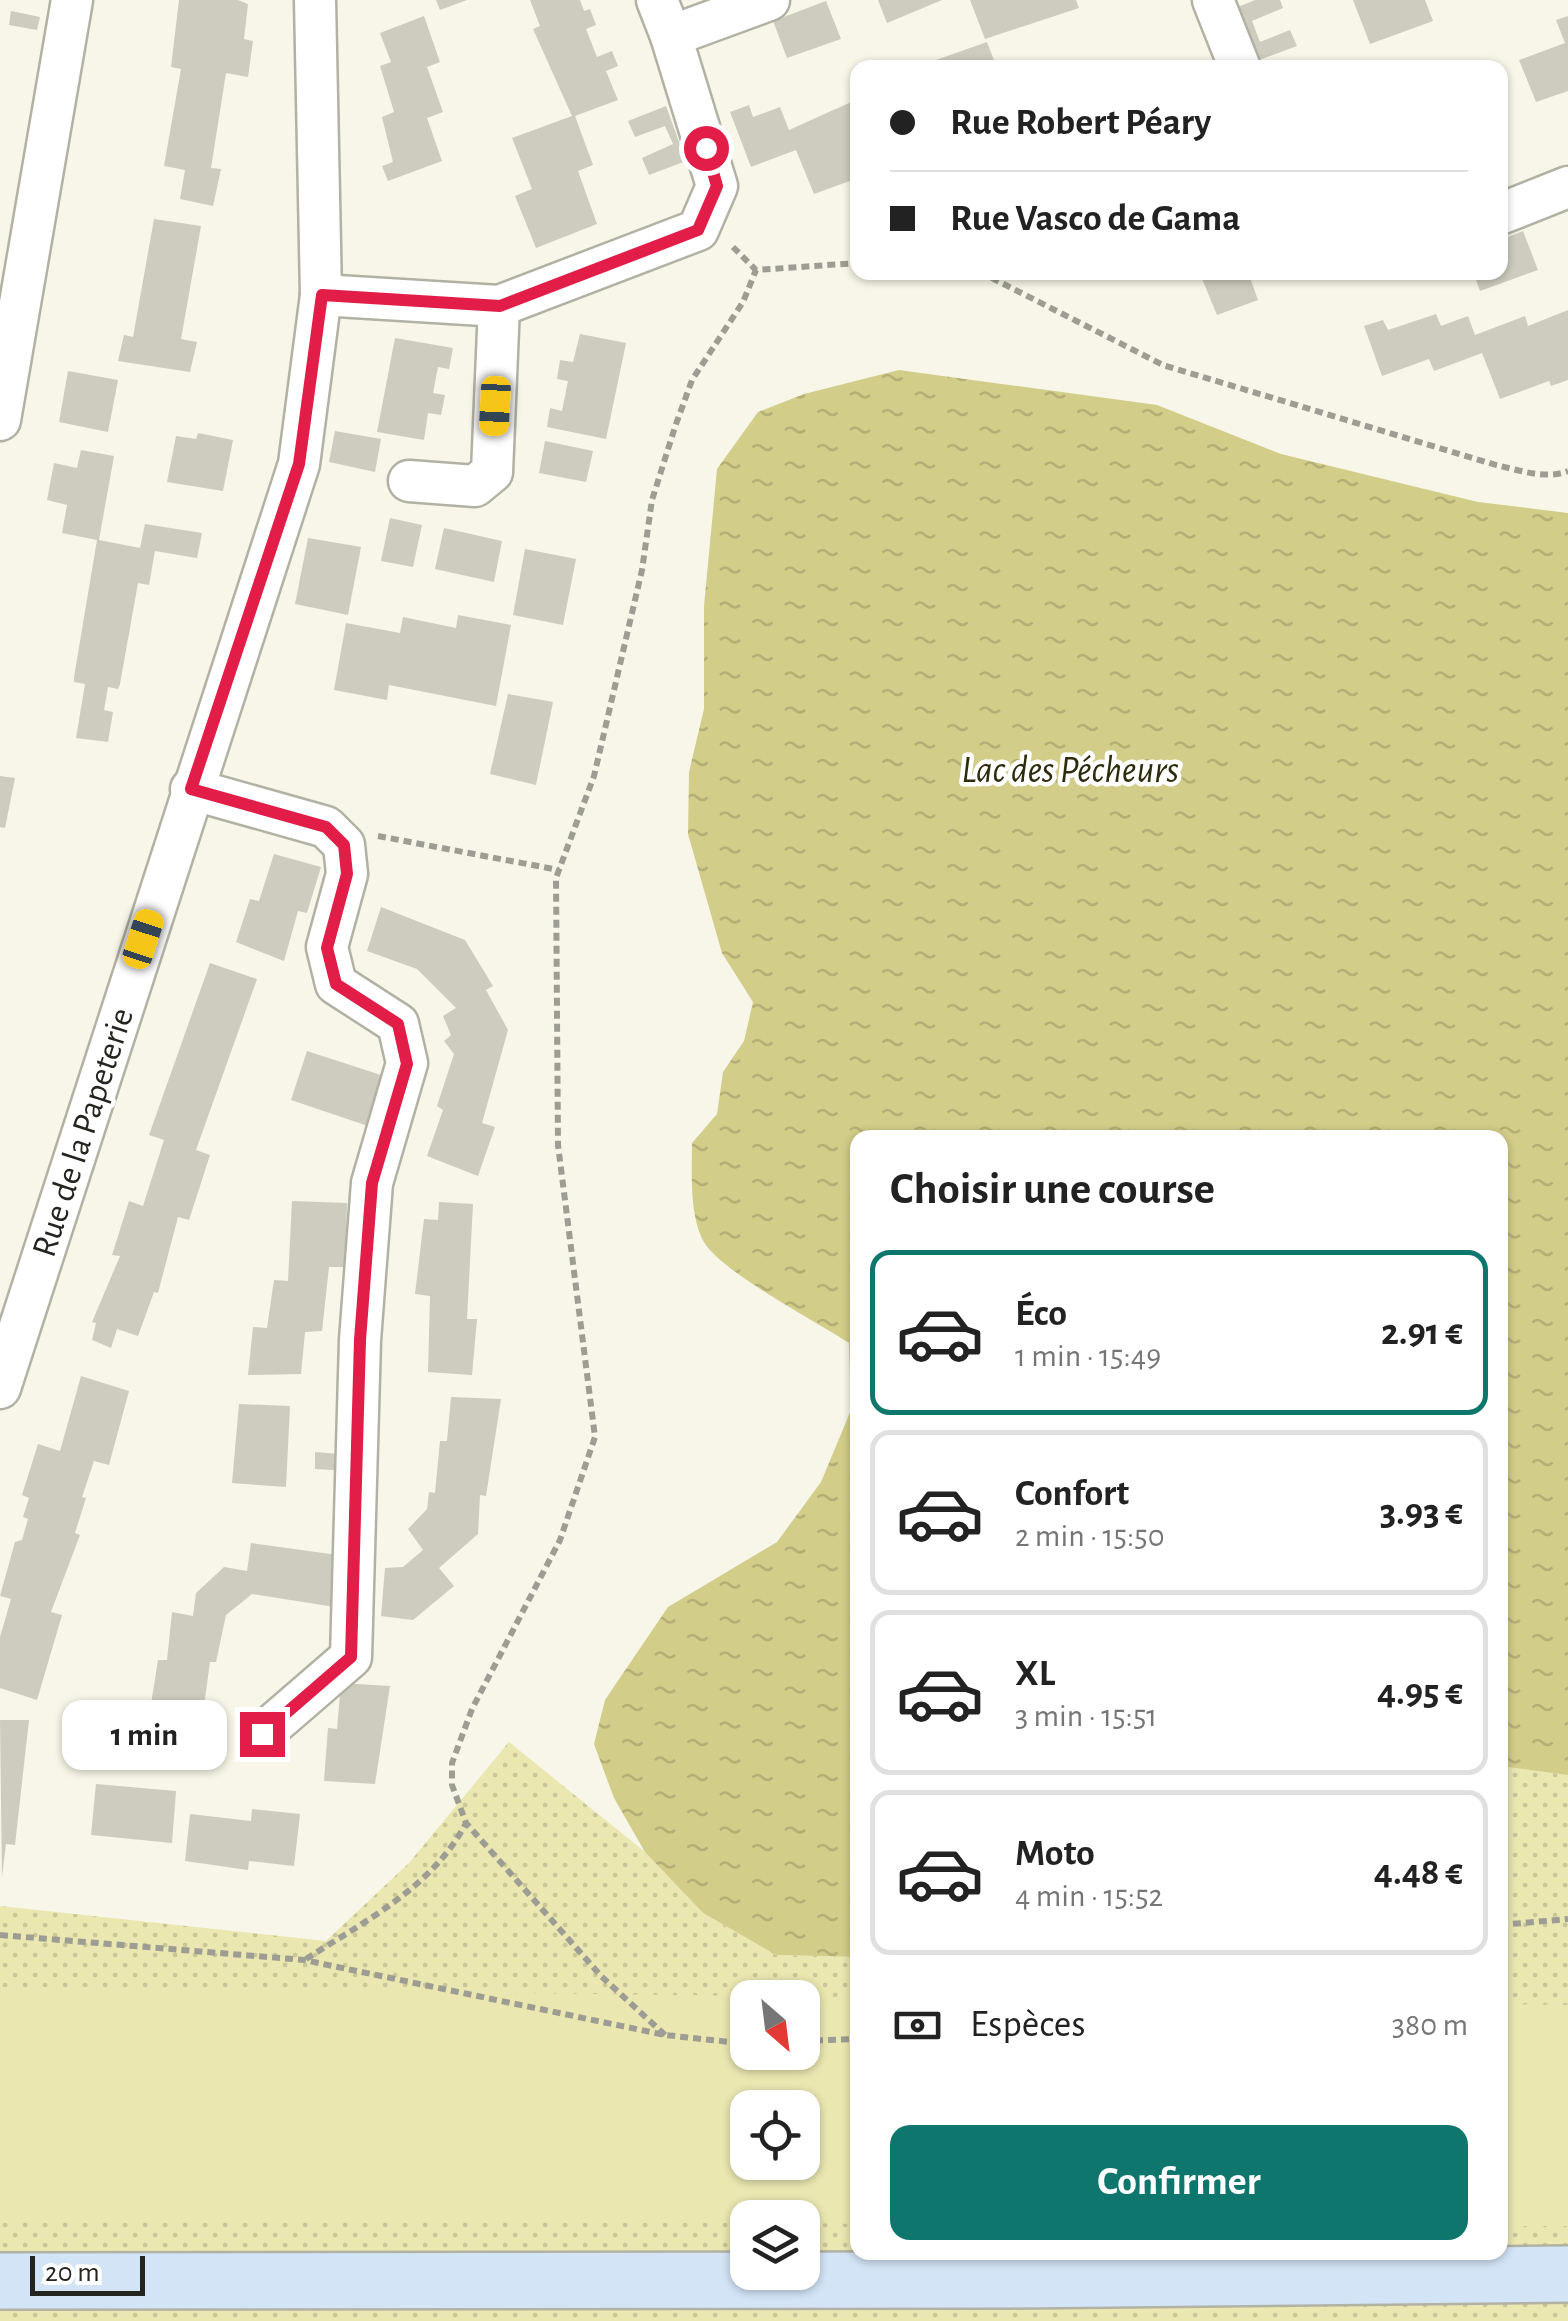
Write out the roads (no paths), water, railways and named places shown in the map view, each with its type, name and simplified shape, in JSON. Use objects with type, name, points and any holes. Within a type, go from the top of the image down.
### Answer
[{"type":"main road","points":[[0,2281],[1568,2274]]},
{"type":"street","points":[[0,420],[72,0]]},
{"type":"street","name":"Rue de la Papeterie","points":[[0,1388],[299,464],[322,295],[315,0]]},
{"type":"street","points":[[322,295],[500,306],[698,230],[717,186],[664,18],[769,0]]},
{"type":"street","points":[[1213,0],[1237,60]]},
{"type":"street","points":[[1508,211],[1568,187]]},
{"type":"street","points":[[409,481],[474,486],[492,472],[500,306]]},
{"type":"street","points":[[191,789],[326,827],[344,845],[347,874],[327,948],[336,984],[398,1024],[407,1064],[372,1183],[360,1340],[351,1657],[262,1734]]},
{"type":"water","name":"Lac des Pécheurs","points":[[899,370],[1157,405],[1281,454],[1478,502],[1568,513],[1568,1775],[1508,1767],[1508,1130],[850,1130],[850,1376],[849,1343],[729,1267],[704,1242],[692,1194],[692,1143],[717,1114],[723,1072],[744,1041],[753,1002],[722,953],[688,834],[689,772],[704,709],[704,606],[717,469],[758,412],[804,394]]},
{"type":"water","name":"Lac des Pécheurs","points":[[850,1412],[850,1957],[776,1955],[703,1913],[645,1852],[614,1798],[594,1744],[605,1700],[668,1607],[777,1542],[821,1482]]}]
